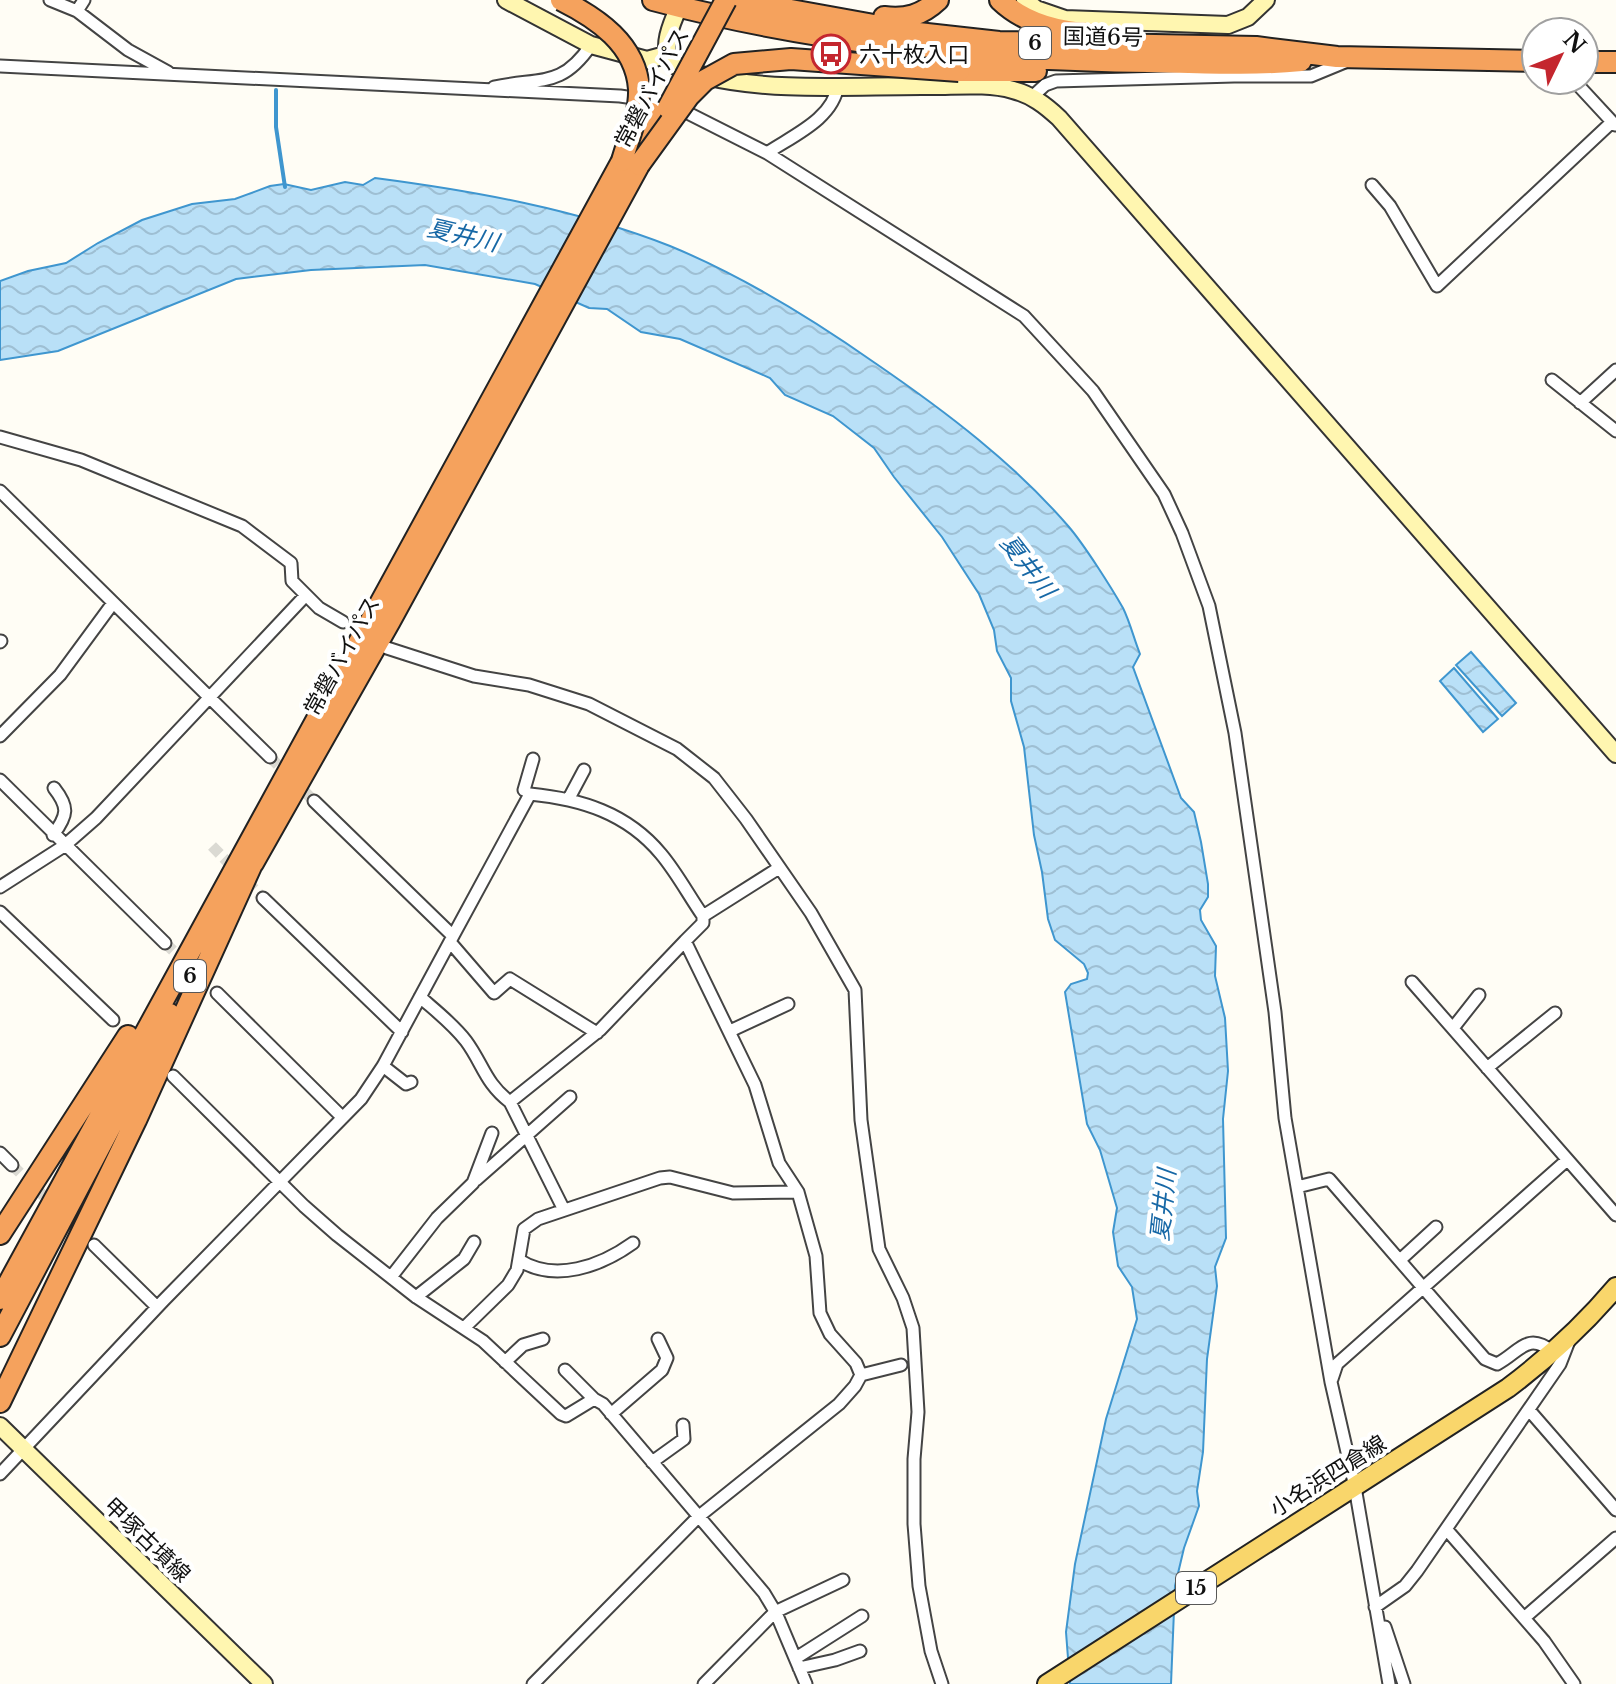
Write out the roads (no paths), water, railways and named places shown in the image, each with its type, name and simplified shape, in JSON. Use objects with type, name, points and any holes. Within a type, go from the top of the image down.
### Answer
[{"type":"highway","name":"6","points":[[561,0],[598,20],[623,47],[633,65],[639,88],[630,163]]},
{"type":"highway","name":"国道6号","points":[[653,0],[870,44],[1055,61],[1266,64],[1347,57]]},
{"type":"highway","name":"常磐バイパス","points":[[0,1336],[382,617],[630,163],[713,0]]},
{"type":"highway","name":"常磐バイパス","points":[[630,163],[726,0]]},
{"type":"highway","name":"6","points":[[738,0],[894,19],[910,18],[927,11],[938,0]]},
{"type":"highway","name":"国道6号","points":[[738,0],[918,33],[999,42],[1256,47],[1347,57],[1520,61]]},
{"type":"highway","name":"6","points":[[1000,0],[1025,19],[1074,32],[1263,41],[1347,57]]},
{"type":"highway","name":"6","points":[[630,163],[705,80],[734,64],[791,59],[959,71],[1104,71],[1199,63]]},
{"type":"highway","name":"常磐バイパス","points":[[0,1299],[285,774],[382,617]]},
{"type":"highway","points":[[0,1234],[130,1032],[258,807],[285,774]]},
{"type":"highway","points":[[0,1402],[136,1120],[252,864]]},
{"type":"main road","name":"小名浜四倉線","points":[[1047,1684],[1508,1388],[1570,1337],[1616,1287]]},
{"type":"street","points":[[50,0],[77,11],[128,50],[168,72]]},
{"type":"street","points":[[77,11],[84,0]]},
{"type":"street","points":[[506,0],[591,45],[647,60],[669,54]]},
{"type":"street","points":[[1025,0],[1036,9],[1065,19],[1228,25],[1248,17],[1266,0]]},
{"type":"street","points":[[681,4],[667,48],[670,62],[682,70],[726,81],[804,86],[978,86],[1011,89],[1042,102],[1616,754]]},
{"type":"street","points":[[479,90],[562,76],[579,62],[591,45]]},
{"type":"street","points":[[1032,97],[1045,85],[1056,81],[1311,76],[1347,57]]},
{"type":"street","points":[[0,66],[620,96],[668,103],[767,153],[1024,316],[1093,391],[1164,494],[1209,606],[1235,733],[1275,1012],[1285,1118],[1350,1490],[1389,1684]]},
{"type":"street","points":[[767,153],[820,118],[836,101],[838,85]]},
{"type":"street","points":[[1372,185],[1390,206],[1437,286],[1614,124],[1588,96]]},
{"type":"street","points":[[1580,403],[1616,370]]},
{"type":"street","points":[[1552,380],[1616,431]]},
{"type":"street","points":[[0,437],[81,460],[242,526],[291,563],[292,581],[319,608],[343,622]]},
{"type":"street","points":[[0,491],[270,757]]},
{"type":"street","points":[[0,887],[64,846],[148,766],[207,697],[306,595]]},
{"type":"street","points":[[0,736],[60,675],[113,603]]},
{"type":"street","points":[[387,648],[474,676],[529,685],[589,704],[677,749],[714,778],[746,819],[811,913],[855,990],[861,1120],[879,1249],[903,1298],[913,1328],[918,1412],[914,1459],[915,1540],[931,1651],[942,1684]]},
{"type":"street","points":[[524,790],[533,759]]},
{"type":"street","points":[[568,800],[584,770]]},
{"type":"street","points":[[0,780],[165,943]]},
{"type":"street","points":[[53,835],[66,806],[54,788]]},
{"type":"street","points":[[0,1474],[157,1307],[361,1099],[402,1032],[530,794],[602,809],[624,822],[661,854],[703,916],[703,923],[597,1033],[510,1102]]},
{"type":"street","points":[[314,801],[452,939],[494,993],[510,979],[597,1033]]},
{"type":"street","points":[[703,916],[779,868]]},
{"type":"street","points":[[263,898],[402,1032]]},
{"type":"street","points":[[0,912],[113,1020]]},
{"type":"street","points":[[685,941],[755,1085],[779,1163],[798,1192],[816,1256],[820,1313],[830,1334],[856,1363],[861,1375]]},
{"type":"street","points":[[1412,982],[1616,1215]]},
{"type":"street","points":[[217,993],[342,1117]]},
{"type":"street","points":[[1453,1028],[1479,995]]},
{"type":"street","points":[[420,997],[466,1041],[490,1084],[510,1102],[564,1210]]},
{"type":"street","points":[[730,1031],[788,1004]]},
{"type":"street","points":[[1487,1068],[1555,1013]]},
{"type":"street","points":[[383,1066],[406,1084],[411,1082]]},
{"type":"street","points":[[173,1076],[337,1235],[416,1297],[465,1327],[561,1414],[566,1416],[594,1399]]},
{"type":"street","points":[[391,1277],[437,1218],[570,1097]]},
{"type":"street","points":[[473,1183],[492,1133]]},
{"type":"street","points":[[0,1153],[12,1165]]},
{"type":"street","points":[[1331,1382],[1337,1364],[1567,1160]]},
{"type":"street","points":[[465,1327],[508,1285],[517,1270],[524,1229],[530,1223],[660,1178],[670,1177],[733,1193],[798,1192]]},
{"type":"street","points":[[1297,1187],[1329,1179],[1485,1359],[1497,1364],[1532,1342],[1541,1342],[1553,1352]]},
{"type":"street","points":[[1400,1260],[1436,1227]]},
{"type":"street","points":[[416,1297],[464,1259],[474,1242]]},
{"type":"street","points":[[519,1260],[540,1270],[564,1271],[608,1259],[633,1243]]},
{"type":"street","points":[[94,1245],[157,1307]]},
{"type":"street","points":[[1376,1612],[1405,1586],[1447,1530],[1560,1364],[1570,1337]]},
{"type":"street","points":[[505,1362],[523,1345],[543,1339]]},
{"type":"street","points":[[611,1414],[662,1370],[667,1358],[658,1339]]},
{"type":"street","points":[[533,1684],[698,1517],[839,1404],[861,1375],[901,1365]]},
{"type":"street","points":[[565,1370],[603,1404],[764,1593],[806,1684]]},
{"type":"street","points":[[1529,1410],[1616,1510]]},
{"type":"street","points":[[652,1462],[684,1439],[683,1425]]},
{"type":"street","name":"甲塚古墳線","points":[[0,1426],[264,1684]]},
{"type":"street","points":[[1447,1530],[1550,1648],[1574,1684]]},
{"type":"street","points":[[1524,1618],[1616,1538]]},
{"type":"street","points":[[704,1684],[775,1612],[843,1580]]},
{"type":"street","points":[[1376,1612],[1384,1624],[1404,1684]]},
{"type":"street","points":[[797,1663],[862,1616]]},
{"type":"street","points":[[797,1663],[835,1660],[860,1651]]},
{"type":"water","name":"夏井川","points":[[375,178],[487,195],[598,222],[670,246],[776,299],[901,381],[1002,460],[1069,527],[1123,608],[1140,654],[1133,667],[1181,798],[1194,812],[1201,842],[1208,897],[1200,910],[1201,920],[1216,946],[1215,976],[1225,1018],[1228,1071],[1223,1119],[1226,1238],[1215,1267],[1217,1286],[1207,1359],[1203,1452],[1197,1491],[1199,1506],[1175,1586],[1171,1684],[1070,1684],[1066,1632],[1075,1564],[1106,1419],[1137,1319],[1132,1287],[1118,1266],[1113,1232],[1117,1208],[1100,1150],[1087,1124],[1065,992],[1071,984],[1087,979],[1088,973],[1084,964],[1055,940],[1048,919],[1024,747],[1011,701],[1011,678],[997,651],[994,630],[979,594],[942,537],[874,448],[833,416],[785,395],[770,378],[680,339],[641,332],[607,309],[589,308],[535,284],[425,265],[311,270],[236,279],[58,351],[0,360],[0,281],[66,263],[142,220],[192,204],[235,199],[284,184],[311,190],[345,182],[363,185]]},
{"type":"water","points":[[1471,652],[1516,703],[1502,716],[1456,665]]},
{"type":"water","points":[[1454,668],[1498,719],[1483,732],[1440,681]]},
{"type":"waterway","points":[[276,90],[276,127],[285,187]]},
{"type":"tunnel","points":[[270,757],[314,801]]},
{"type":"tunnel","points":[[212,846],[263,898]]},
{"type":"tunnel","points":[[165,943],[187,964]]},
{"type":"tunnel","points":[[12,1165],[94,1245]]},
{"type":"place","name":"六十枚入口","points":[[831,54]]}]
